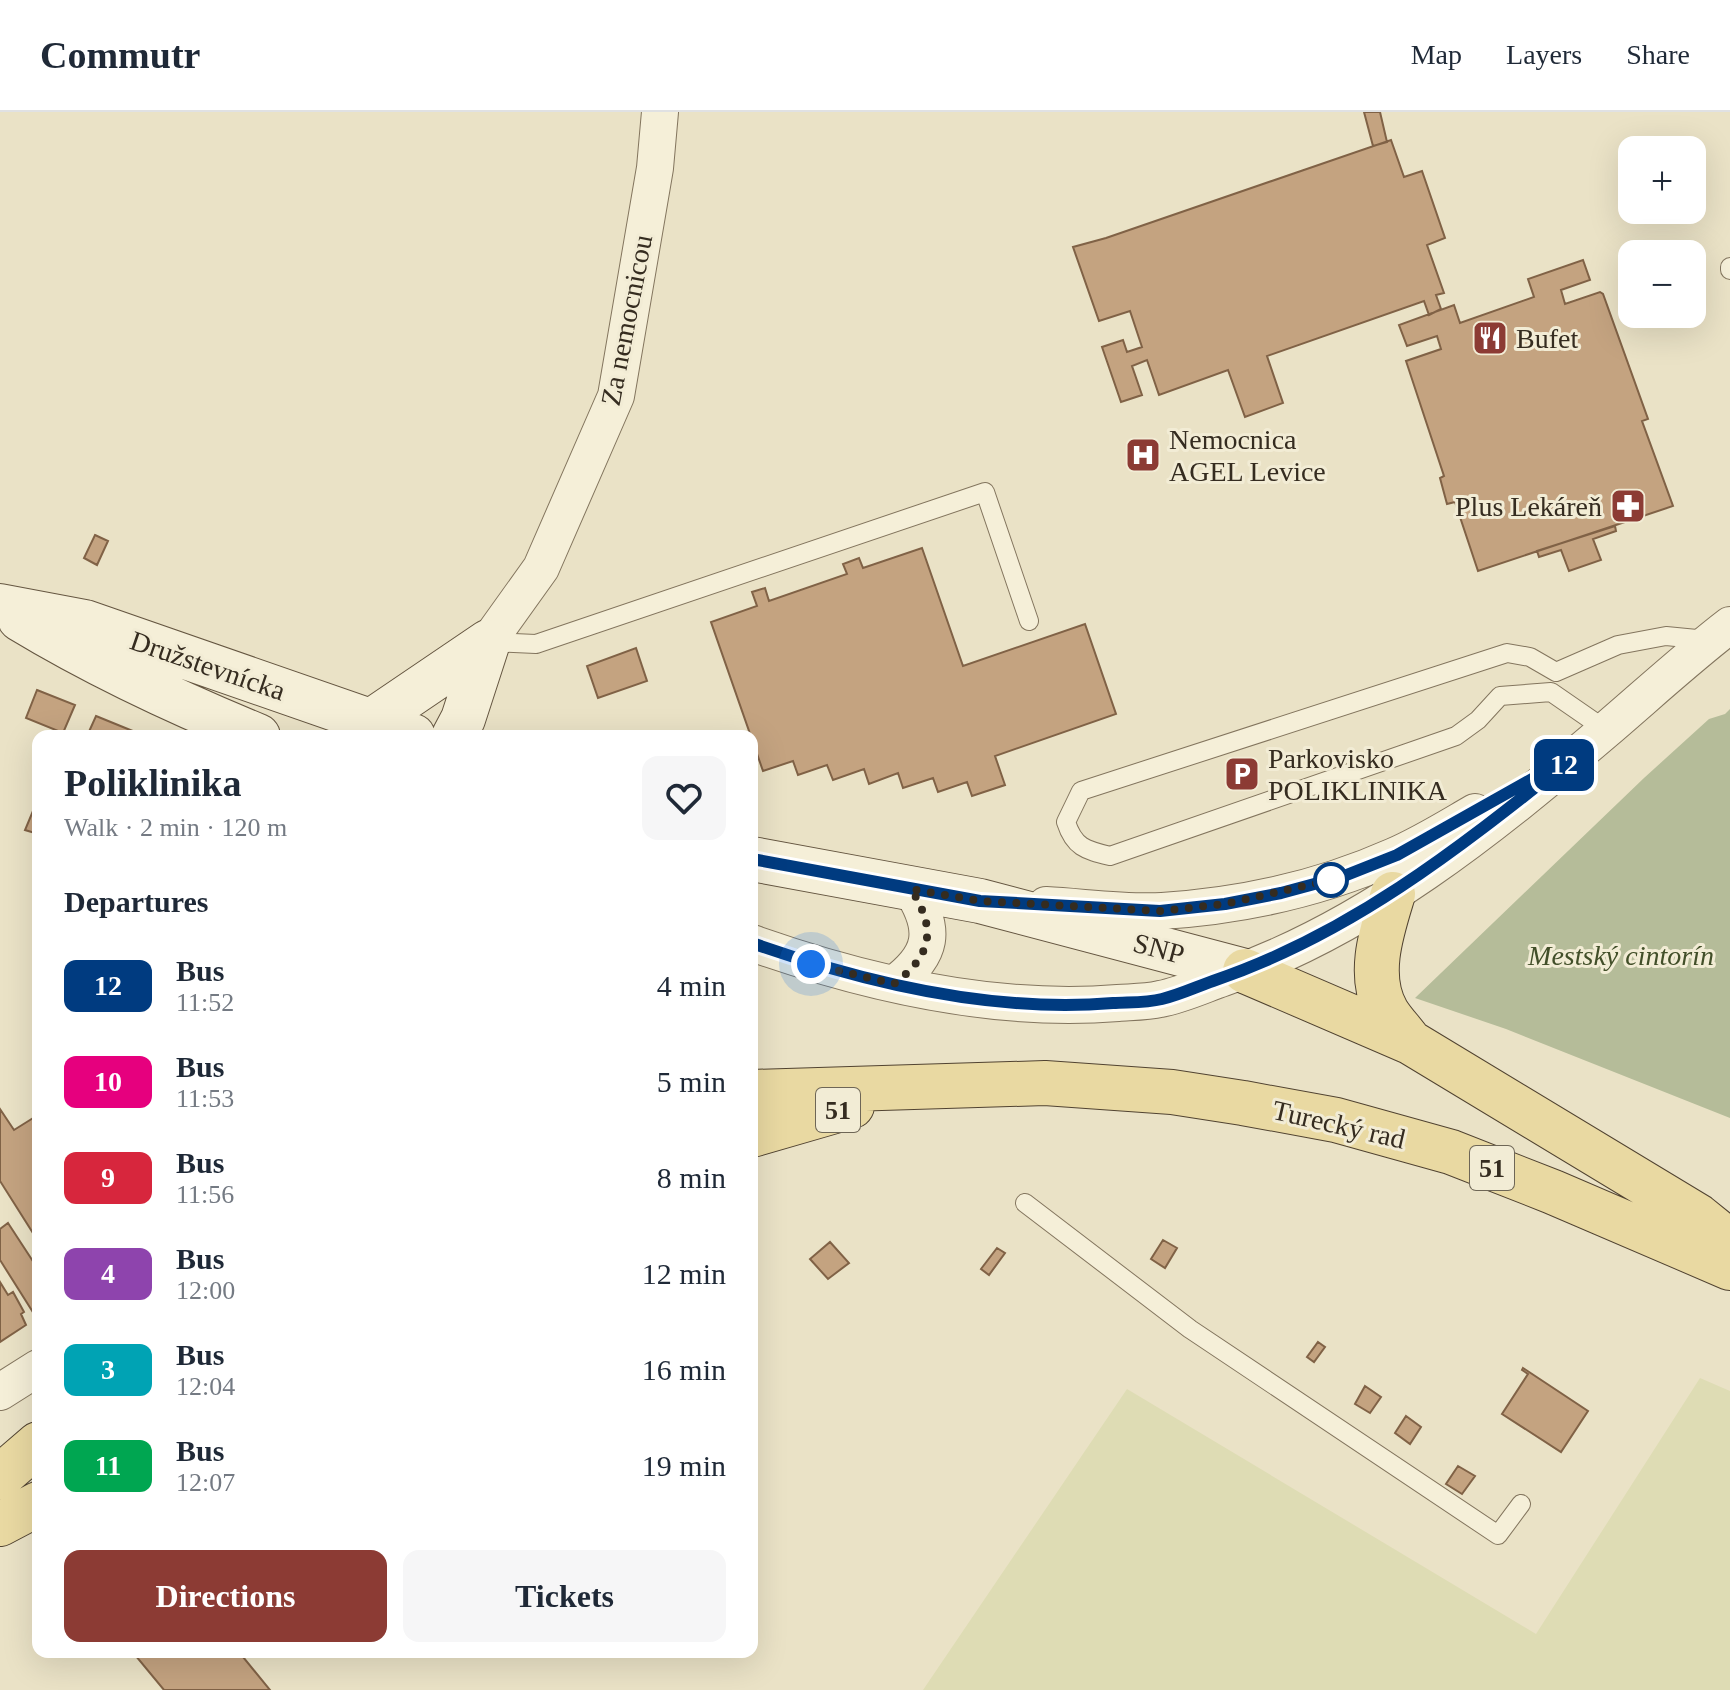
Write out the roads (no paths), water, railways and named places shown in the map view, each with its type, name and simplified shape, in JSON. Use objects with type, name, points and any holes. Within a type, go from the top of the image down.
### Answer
[{"type":"main road","name":"Družstevnícka","points":[[0,607],[75,652],[173,702]]},
{"type":"main road","name":"Družstevnícka","points":[[0,607],[85,622],[368,728]]},
{"type":"main road","points":[[368,728],[488,642]]},
{"type":"main road","points":[[457,730],[488,642]]},
{"type":"main road","points":[[173,702],[201,730]]},
{"type":"main road","points":[[173,702],[243,730]]},
{"type":"main road","name":"SNP","points":[[758,860],[980,901],[1245,971]]},
{"type":"main road","points":[[1393,894],[1378,943],[1379,987],[1386,1011],[1410,1042]]},
{"type":"main road","points":[[1245,971],[1410,1042],[1698,1216],[1730,1242]]},
{"type":"main road","name":"Turecký rad","points":[[924,1086],[1045,1083],[1172,1092],[1336,1120],[1451,1152],[1730,1268]]},
{"type":"main road","name":"51","points":[[758,1092],[924,1086]]},
{"type":"main road","name":"51","points":[[758,1133],[924,1086]]},
{"type":"main road","points":[[0,1477],[32,1449]]},
{"type":"main road","points":[[0,1524],[32,1507]]},
{"type":"street","name":"Za nemocnicou","points":[[488,642],[541,568],[627,384],[660,112]]},
{"type":"street","name":"SNP","points":[[894,984],[1015,1004],[1072,1007],[1161,999],[1245,971],[1345,923],[1461,848],[1721,632]]},
{"type":"street","name":"SNP","points":[[980,901],[1160,911],[1225,904],[1281,893],[1344,876],[1397,855],[1593,741]]},
{"type":"street","points":[[758,945],[811,964],[894,984],[914,969],[923,957],[928,939],[924,913],[911,889]]},
{"type":"street","points":[[0,1392],[32,1372]]},
{"type":"lane","points":[[488,642],[536,644],[985,492],[1029,621]]},
{"type":"lane","points":[[1556,672],[1618,645],[1666,636],[1721,632]]},
{"type":"lane","points":[[1551,692],[1500,696],[1478,720],[1456,736],[1110,856],[1085,850],[1070,835],[1066,822],[1081,791],[1507,653],[1530,657],[1556,672]]},
{"type":"lane","points":[[1551,692],[1556,672]]},
{"type":"lane","points":[[1551,692],[1593,741]]},
{"type":"lane","points":[[1025,1203],[1190,1329],[1498,1535],[1521,1504]]},
{"type":"place","name":"Bufet","points":[[1490,338]]},
{"type":"place","name":"Nemocnica AGEL Levice","points":[[1143,455]]},
{"type":"place","name":"Plus Lekáreň","points":[[1628,506]]},
{"type":"place","name":"Parkovisko POLIKLINIKA","points":[[1242,774]]},
{"type":"park label","name":"Mestský cintorín","points":[[1621,955]]}]
